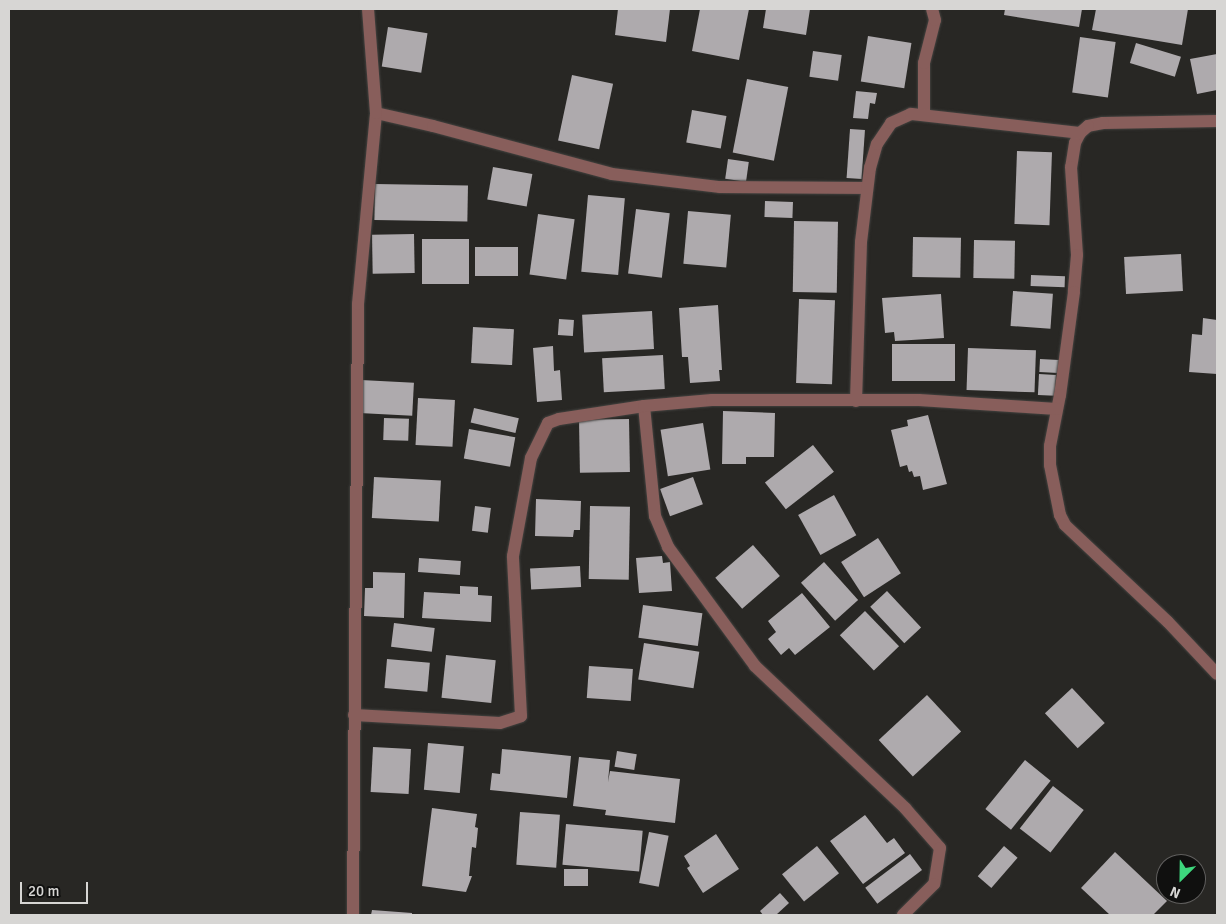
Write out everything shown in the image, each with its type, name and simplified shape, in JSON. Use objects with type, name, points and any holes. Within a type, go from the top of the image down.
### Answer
[{"type":"street","points":[[353,915],[356,808],[354,715],[358,304],[376,113],[368,9]]},
{"type":"street","points":[[924,115],[924,63],[935,20],[932,9]]},
{"type":"street","points":[[376,113],[433,126],[612,174],[720,187],[867,188]]},
{"type":"street","points":[[856,401],[861,242],[867,188],[870,168],[877,144],[891,123],[911,114],[1080,133]]},
{"type":"street","points":[[1217,121],[1103,123],[1088,126],[1080,133],[1075,143],[1071,167],[1077,255],[1074,292],[1050,446],[1050,464],[1060,515],[1065,524],[1168,622],[1217,674]]},
{"type":"street","points":[[354,715],[500,723],[521,716],[513,556],[531,458],[548,424],[559,419],[644,406],[712,400],[919,400],[1057,408]]},
{"type":"street","points":[[644,406],[654,516],[668,547],[755,666],[905,808],[940,848],[934,884],[903,915]]},
{"type":"building","points":[[618,9],[670,9],[666,42],[615,35]]},
{"type":"building","points":[[700,9],[749,9],[739,60],[692,51]]},
{"type":"building","points":[[766,9],[810,9],[806,35],[763,28]]},
{"type":"building","points":[[1005,9],[1082,9],[1079,27],[1004,15]]},
{"type":"building","points":[[1096,9],[1188,9],[1182,45],[1092,30]]},
{"type":"building","points":[[388,27],[428,33],[421,73],[382,67]]},
{"type":"building","points":[[868,36],[911,43],[904,88],[861,81]]},
{"type":"building","points":[[1080,37],[1116,42],[1108,97],[1072,92]]},
{"type":"building","points":[[1136,43],[1181,57],[1175,77],[1130,63]]},
{"type":"building","points":[[813,51],[842,55],[838,81],[809,77]]},
{"type":"building","points":[[1217,54],[1217,90],[1197,94],[1190,59]]},
{"type":"building","points":[[572,75],[613,84],[599,149],[558,141]]},
{"type":"building","points":[[747,79],[788,87],[774,161],[733,153]]},
{"type":"building","points":[[856,91],[877,93],[875,104],[870,103],[868,119],[853,118]]},
{"type":"building","points":[[692,110],[726,116],[721,149],[686,142]]},
{"type":"building","points":[[850,129],[865,130],[862,179],[847,178]]},
{"type":"building","points":[[1017,151],[1052,152],[1049,225],[1014,224]]},
{"type":"building","points":[[728,159],[749,162],[746,182],[725,179]]},
{"type":"building","points":[[493,167],[532,174],[527,206],[487,199]]},
{"type":"building","points":[[375,184],[468,186],[467,222],[374,220]]},
{"type":"building","points":[[588,195],[625,198],[618,275],[581,272]]},
{"type":"building","points":[[765,201],[793,202],[792,218],[764,217]]},
{"type":"building","points":[[636,209],[670,213],[662,278],[628,274]]},
{"type":"building","points":[[688,211],[731,215],[726,268],[683,264]]},
{"type":"building","points":[[538,214],[575,219],[566,280],[530,274]]},
{"type":"building","points":[[794,221],[838,222],[837,293],[793,292]]},
{"type":"building","points":[[414,234],[415,273],[373,274],[372,235]]},
{"type":"building","points":[[913,237],[961,238],[960,278],[912,277]]},
{"type":"building","points":[[422,239],[469,239],[469,284],[422,284]]},
{"type":"building","points":[[974,240],[1015,241],[1014,279],[973,278]]},
{"type":"building","points":[[475,247],[518,247],[518,276],[475,276]]},
{"type":"building","points":[[1181,254],[1183,291],[1126,294],[1124,257]]},
{"type":"building","points":[[1031,275],[1065,276],[1065,287],[1031,286]]},
{"type":"building","points":[[1013,291],[1053,294],[1050,329],[1011,326]]},
{"type":"building","points":[[941,294],[944,338],[895,341],[894,332],[885,333],[882,298]]},
{"type":"building","points":[[799,299],[835,300],[832,384],[796,383]]},
{"type":"building","points":[[718,305],[722,370],[719,370],[720,381],[690,383],[688,357],[682,357],[679,308]]},
{"type":"building","points":[[652,311],[654,349],[584,353],[582,315]]},
{"type":"building","points":[[1203,318],[1217,320],[1217,374],[1189,372],[1192,334],[1202,335]]},
{"type":"building","points":[[559,319],[574,320],[573,336],[558,335]]},
{"type":"building","points":[[473,327],[514,329],[512,365],[471,363]]},
{"type":"building","points":[[892,344],[955,344],[955,381],[892,381]]},
{"type":"building","points":[[553,346],[554,371],[560,370],[562,400],[537,402],[533,348]]},
{"type":"building","points":[[968,348],[1036,350],[1034,392],[967,390]]},
{"type":"building","points":[[663,355],[665,389],[604,392],[602,358]]},
{"type":"building","points":[[1040,359],[1059,360],[1058,373],[1039,372]]},
{"type":"building","points":[[1039,374],[1056,375],[1055,396],[1038,395]]},
{"type":"building","points":[[361,380],[414,383],[412,416],[359,413]]},
{"type":"building","points":[[418,398],[455,400],[452,447],[416,445]]},
{"type":"building","points":[[474,408],[519,418],[515,433],[471,423]]},
{"type":"building","points":[[723,411],[775,413],[774,457],[746,457],[746,464],[722,464]]},
{"type":"building","points":[[928,415],[947,484],[923,490],[920,476],[914,477],[912,471],[909,472],[907,465],[900,467],[891,430],[908,426],[907,420]]},
{"type":"building","points":[[384,418],[409,419],[408,441],[383,440]]},
{"type":"building","points":[[629,419],[630,472],[580,473],[579,420]]},
{"type":"building","points":[[703,423],[710,469],[668,476],[661,430]]},
{"type":"building","points":[[469,429],[515,437],[510,467],[464,459]]},
{"type":"building","points":[[813,445],[834,472],[786,509],[765,483]]},
{"type":"building","points":[[374,477],[441,481],[439,521],[372,518]]},
{"type":"building","points":[[693,477],[703,504],[670,516],[660,489]]},
{"type":"building","points":[[834,495],[856,535],[820,555],[798,515]]},
{"type":"building","points":[[536,499],[581,501],[580,530],[574,530],[573,537],[535,536]]},
{"type":"building","points":[[475,506],[491,508],[488,533],[472,531]]},
{"type":"building","points":[[590,506],[630,507],[629,580],[589,579]]},
{"type":"building","points":[[878,538],[901,573],[864,597],[841,562]]},
{"type":"building","points":[[753,545],[780,576],[742,609],[715,578]]},
{"type":"building","points":[[662,556],[663,563],[670,562],[672,591],[639,593],[636,558]]},
{"type":"building","points":[[419,558],[461,561],[460,575],[418,572]]},
{"type":"building","points":[[824,562],[858,600],[835,621],[801,583]]},
{"type":"building","points":[[580,566],[581,587],[531,590],[530,569]]},
{"type":"building","points":[[373,572],[405,573],[404,618],[364,616],[365,588],[373,588]]},
{"type":"building","points":[[460,586],[478,587],[478,595],[492,596],[491,622],[422,618],[424,592],[460,594]]},
{"type":"building","points":[[887,591],[921,628],[904,643],[870,607]]},
{"type":"building","points":[[802,593],[830,627],[795,655],[789,648],[781,655],[768,639],[776,632],[768,621]]},
{"type":"building","points":[[643,605],[702,613],[698,646],[638,638]]},
{"type":"building","points":[[865,611],[899,646],[874,671],[840,635]]},
{"type":"building","points":[[394,623],[435,628],[432,652],[391,647]]},
{"type":"building","points":[[644,643],[699,652],[694,688],[638,680]]},
{"type":"building","points":[[446,655],[496,660],[491,703],[442,698]]},
{"type":"building","points":[[387,659],[430,663],[427,692],[384,688]]},
{"type":"building","points":[[589,666],[633,669],[631,701],[587,698]]},
{"type":"building","points":[[1072,688],[1105,723],[1078,748],[1045,713]]},
{"type":"building","points":[[927,695],[961,732],[913,777],[879,740]]},
{"type":"building","points":[[428,743],[464,746],[460,793],[424,790]]},
{"type":"building","points":[[373,747],[411,749],[409,794],[371,792]]},
{"type":"building","points":[[502,749],[571,756],[567,798],[490,790],[492,773],[500,774]]},
{"type":"building","points":[[617,751],[637,754],[634,770],[614,767]]},
{"type":"building","points":[[579,757],[610,760],[608,782],[610,771],[680,779],[675,823],[605,815],[606,810],[573,806]]},
{"type":"building","points":[[1025,760],[1051,781],[1011,830],[985,809]]},
{"type":"building","points":[[1053,786],[1084,810],[1050,853],[1020,829]]},
{"type":"building","points":[[432,808],[477,814],[475,827],[478,828],[476,848],[472,847],[469,876],[472,876],[466,892],[422,886]]},
{"type":"building","points":[[520,812],[560,815],[556,868],[516,865]]},
{"type":"building","points":[[865,815],[887,843],[894,838],[905,853],[863,884],[830,841]]},
{"type":"building","points":[[566,824],[643,831],[639,872],[562,865]]},
{"type":"building","points":[[649,832],[669,836],[659,887],[639,883]]},
{"type":"building","points":[[716,834],[739,869],[703,893],[687,868],[690,866],[684,856]]},
{"type":"building","points":[[817,846],[839,873],[804,902],[782,874]]},
{"type":"building","points":[[1004,846],[1018,858],[991,888],[978,876]]},
{"type":"building","points":[[1115,852],[1156,891],[1156,904],[1164,904],[1153,915],[1110,915],[1081,888]]},
{"type":"building","points":[[910,854],[922,870],[877,904],[865,888]]},
{"type":"building","points":[[564,869],[588,869],[588,886],[564,886]]},
{"type":"building","points":[[780,893],[789,903],[776,915],[763,915],[760,911]]},
{"type":"building","points":[[372,910],[412,913],[412,915],[371,915]]}]
